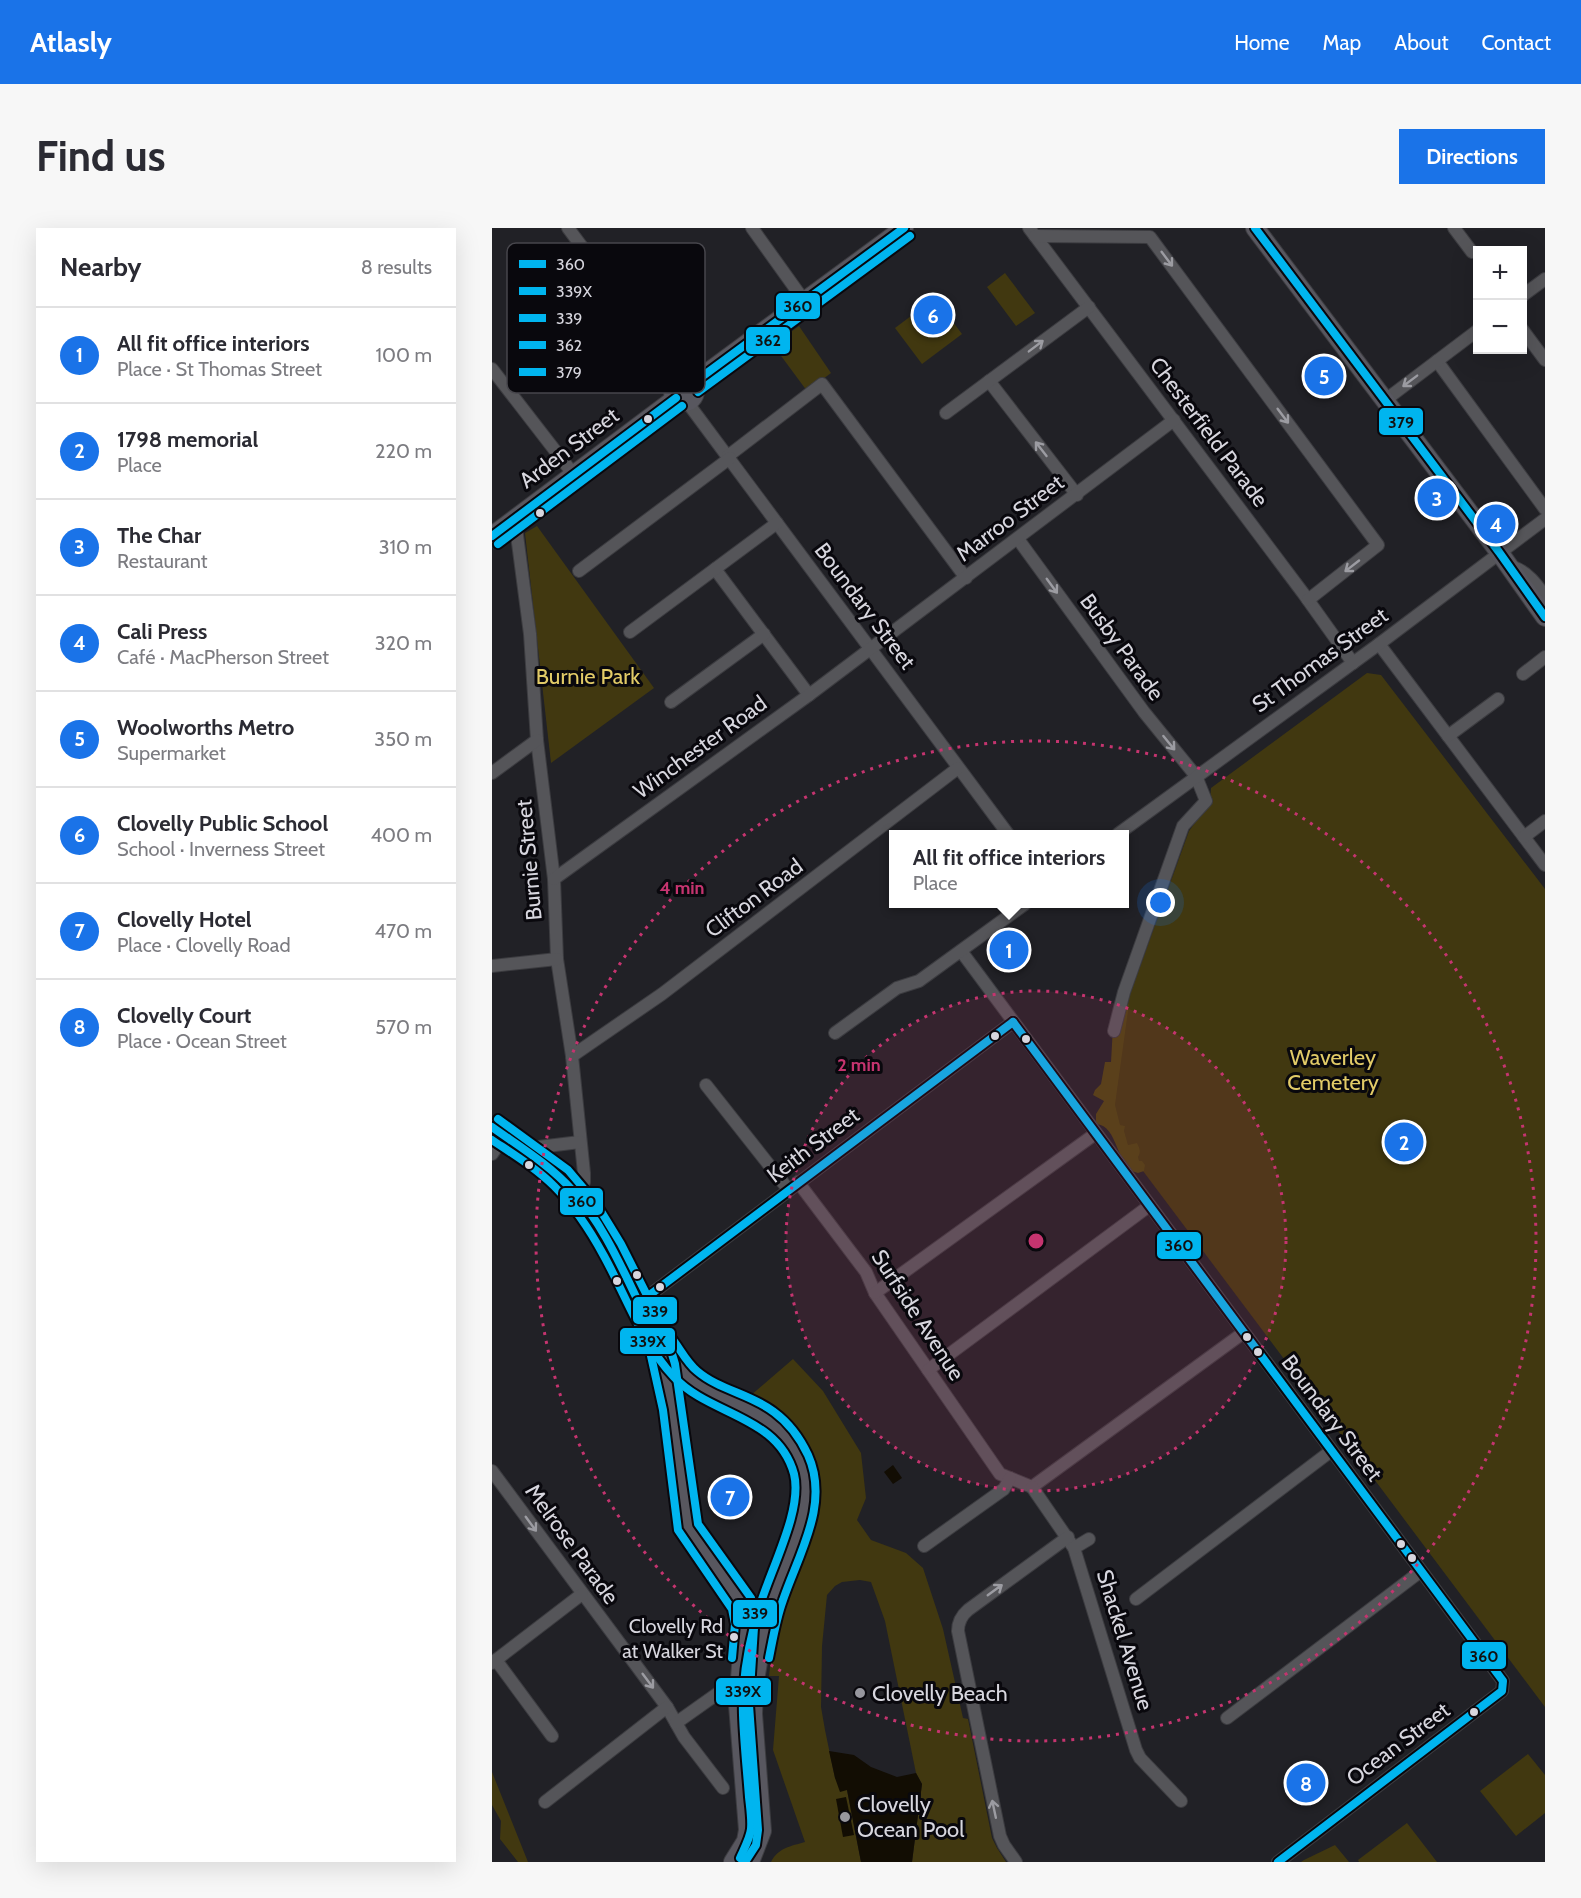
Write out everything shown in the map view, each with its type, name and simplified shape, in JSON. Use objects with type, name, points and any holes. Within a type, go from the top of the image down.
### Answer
[{"type":"street","name":"Boundary Street","points":[[568,228],[579,243]]},
{"type":"street","points":[[752,228],[805,302]]},
{"type":"street","name":"Arden Street","points":[[705,376],[904,228]]},
{"type":"street","points":[[1255,228],[1545,617]]},
{"type":"street","points":[[1454,228],[1472,252]]},
{"type":"street","points":[[1032,232],[1150,237],[1378,545],[1308,600]]},
{"type":"street","name":"Chesterfield Parade","points":[[1032,232],[1353,663]]},
{"type":"street","points":[[1527,292],[1545,279]]},
{"type":"street","points":[[946,413],[1089,307]]},
{"type":"street","points":[[1384,401],[1473,334]]},
{"type":"street","points":[[1527,336],[1545,360]]},
{"type":"street","points":[[1437,361],[1545,509]]},
{"type":"street","points":[[492,369],[507,388]]},
{"type":"street","points":[[989,381],[1077,495]]},
{"type":"street","points":[[579,571],[822,384],[966,578]]},
{"type":"street","points":[[511,393],[574,475]]},
{"type":"street","name":"Arden Street","points":[[492,536],[681,393]]},
{"type":"street","name":"Boundary Street","points":[[685,393],[777,523],[1005,830]]},
{"type":"street","name":"Marroo Street","points":[[871,649],[1174,420]]},
{"type":"street","name":"St Thomas Street","points":[[1123,830],[1379,644],[1504,559],[1545,519]]},
{"type":"street","name":"Burnie Street","points":[[515,520],[530,634],[537,740],[554,879],[558,959],[572,1056],[584,1182],[577,1196]]},
{"type":"street","points":[[630,632],[777,523]]},
{"type":"street","name":"Busby Parade","points":[[1018,539],[1144,712],[1196,776]]},
{"type":"street","points":[[1504,559],[1534,581],[1545,596]]},
{"type":"street","points":[[715,569],[809,695]]},
{"type":"street","points":[[671,702],[764,634]]},
{"type":"street","points":[[1379,644],[1545,865]]},
{"type":"street","name":"Winchester Road","points":[[554,879],[871,649]]},
{"type":"street","points":[[1523,674],[1545,657]]},
{"type":"street","points":[[1448,736],[1498,699]]},
{"type":"street","points":[[492,773],[537,740]]},
{"type":"street","name":"Clifton Road","points":[[572,1056],[663,994],[958,768]]},
{"type":"street","points":[[1114,1031],[1124,992],[1183,826],[1206,801],[1196,776]]},
{"type":"street","points":[[1524,837],[1545,821]]},
{"type":"street","points":[[835,1033],[897,988],[919,981],[1018,908]]},
{"type":"street","name":"Boundary Street","points":[[961,951],[1501,1677]]},
{"type":"street","points":[[492,966],[558,959]]},
{"type":"street","name":"Keith Street","points":[[639,1303],[1013,1022]]},
{"type":"street","name":"Surfside Avenue","points":[[706,1085],[866,1272],[875,1293],[1005,1476]]},
{"type":"street","points":[[492,1154],[498,1131],[561,1178],[600,1227],[655,1334],[681,1370],[699,1386],[754,1412],[774,1425],[788,1440],[799,1458],[805,1480],[805,1507],[774,1593],[747,1685],[738,1704],[748,1830],[746,1840],[733,1862]]},
{"type":"street","points":[[875,1293],[1095,1134]]},
{"type":"street","points":[[522,1149],[580,1142]]},
{"type":"street","points":[[928,1370],[1149,1206]]},
{"type":"street","points":[[924,1546],[1004,1489],[1005,1476],[1032,1487],[1243,1333]]},
{"type":"street","points":[[655,1334],[665,1365],[674,1416],[688,1528],[741,1604],[745,1614],[747,1685],[753,1714],[762,1831],[750,1862]]},
{"type":"street","points":[[674,1416],[681,1392],[690,1386],[699,1386]]},
{"type":"street","points":[[1136,1599],[1331,1451]]},
{"type":"street","name":"Melrose Parade","points":[[494,1476],[667,1707],[684,1737],[723,1788]]},
{"type":"street","name":"Shackel Avenue","points":[[1032,1487],[1071,1542],[1136,1750],[1140,1758],[1181,1801]]},
{"type":"street","points":[[1016,1862],[1000,1836],[958,1631],[960,1619],[968,1610],[1071,1542],[1089,1539]]},
{"type":"street","points":[[1227,1718],[1421,1571]]},
{"type":"street","points":[[552,1736],[494,1662],[582,1594]]},
{"type":"street","name":"Ocean Street","points":[[1278,1862],[1448,1731],[1494,1699],[1502,1691],[1501,1677]]},
{"type":"street","points":[[676,1723],[731,1684],[747,1685]]},
{"type":"street","points":[[545,1802],[667,1707]]},
{"type":"green space","points":[[1005,273],[1035,313],[1016,326],[987,287]]},
{"type":"green space","points":[[935,298],[962,334],[922,364],[895,328]]},
{"type":"green space","points":[[799,326],[831,373],[807,391],[773,345]]},
{"type":"green space","name":"Burnie Park","points":[[537,526],[654,688],[551,763],[525,533]]},
{"type":"green space","name":"Waverley Cemetery","points":[[1367,673],[1381,675],[1545,889],[1545,1707],[1122,1143],[1112,1101],[1129,997],[1189,831],[1210,802],[1211,788]]},
{"type":"green space","points":[[793,1359],[823,1391],[861,1453],[866,1498],[857,1520],[871,1540],[906,1553],[923,1568],[943,1629],[963,1718],[968,1719],[992,1838],[1006,1862],[912,1862],[922,1784],[916,1773],[885,1621],[871,1582],[860,1580],[842,1582],[827,1595],[822,1646],[821,1707],[835,1778],[847,1790],[861,1862],[771,1862],[781,1851],[805,1842],[773,1750],[779,1676],[769,1676],[777,1621],[814,1518],[817,1478],[813,1461],[795,1431],[750,1396]]},
{"type":"green space","points":[[1528,1754],[1545,1775],[1545,1813],[1516,1836],[1480,1791]]},
{"type":"green space","points":[[492,1772],[528,1862],[518,1862],[500,1839],[501,1821],[492,1805]]},
{"type":"green space","points":[[1407,1823],[1437,1862],[1359,1862],[1358,1860]]},
{"type":"green space","points":[[1335,1845],[1349,1862],[1301,1862],[1304,1860]]},
{"type":"shaded area","points":[[1125,1003],[1129,1004],[1115,1105],[1120,1125],[1125,1126],[1128,1145],[1137,1143],[1140,1150],[1139,1161],[1145,1165],[1144,1171],[1138,1173],[1131,1170],[1125,1163],[1109,1131],[1096,1124],[1096,1114],[1104,1101],[1093,1095],[1101,1084],[1105,1062],[1111,1062],[1113,1026]]},
{"type":"shaded area","points":[[893,1465],[902,1478],[893,1484],[884,1472]]},
{"type":"shaded area","points":[[829,1751],[854,1755],[871,1767],[897,1777],[916,1773],[922,1784],[912,1862],[861,1862],[847,1790],[840,1792]]},
{"type":"shaded area","name":"Clovelly Ocean Pool","points":[[846,1797],[854,1835],[843,1837],[836,1799]]},
{"type":"transit line","name":"360","points":[[705,374],[904,228]]},
{"type":"transit line","name":"379","points":[[1255,228],[1499,552],[1545,617]]},
{"type":"transit line","name":"362","points":[[705,387],[910,236]]},
{"type":"transit line","name":"360","points":[[492,536],[676,398]]},
{"type":"transit line","name":"362","points":[[498,544],[682,406]]},
{"type":"transit line","name":"360","points":[[1013,1022],[1503,1681],[1502,1691],[1278,1862]]},
{"type":"transit line","name":"360","points":[[639,1303],[1013,1022]]},
{"type":"transit line","name":"339","points":[[498,1119],[568,1170],[596,1203],[621,1244],[665,1331],[675,1364],[698,1524],[751,1598],[755,1612],[749,1705],[758,1830],[756,1845],[745,1862]]},
{"type":"transit line","name":"360","points":[[492,1127],[555,1173],[573,1191],[610,1244],[639,1303]]},
{"type":"transit line","name":"339X","points":[[492,1140],[540,1173],[575,1210],[604,1256],[644,1334],[674,1377],[689,1390],[742,1418],[774,1439],[786,1454],[794,1474],[796,1490],[793,1508],[759,1608],[745,1670],[743,1715],[751,1825],[740,1858]]},
{"type":"transit line","name":"339","points":[[669,1335],[697,1371],[715,1383],[765,1406],[785,1421],[805,1449],[814,1473],[816,1492],[810,1528],[781,1607],[769,1658]]},
{"type":"transit line","name":"339X","points":[[649,1347],[663,1410],[678,1530],[732,1609],[735,1624],[732,1658]]},
{"type":"place","name":"Clovelly Public School","points":[[933,315]]},
{"type":"place","name":"Woolworths Metro","points":[[1324,376]]},
{"type":"place","name":"The Char","points":[[1437,498]]},
{"type":"place","name":"Cali Press","points":[[1496,524]]},
{"type":"place","name":"All fit office interiors","points":[[1009,950]]},
{"type":"place","name":"1798 memorial","points":[[1404,1142]]},
{"type":"place","name":"Clovelly Hotel","points":[[730,1497]]},
{"type":"place","name":"Clovelly Rd at Walker St","points":[[734,1637]]},
{"type":"place","name":"Clovelly Beach","points":[[860,1693]]},
{"type":"place","name":"Clovelly Court","points":[[1306,1783]]},
{"type":"place","name":"Clovelly Ocean Pool","points":[[845,1817]]}]
